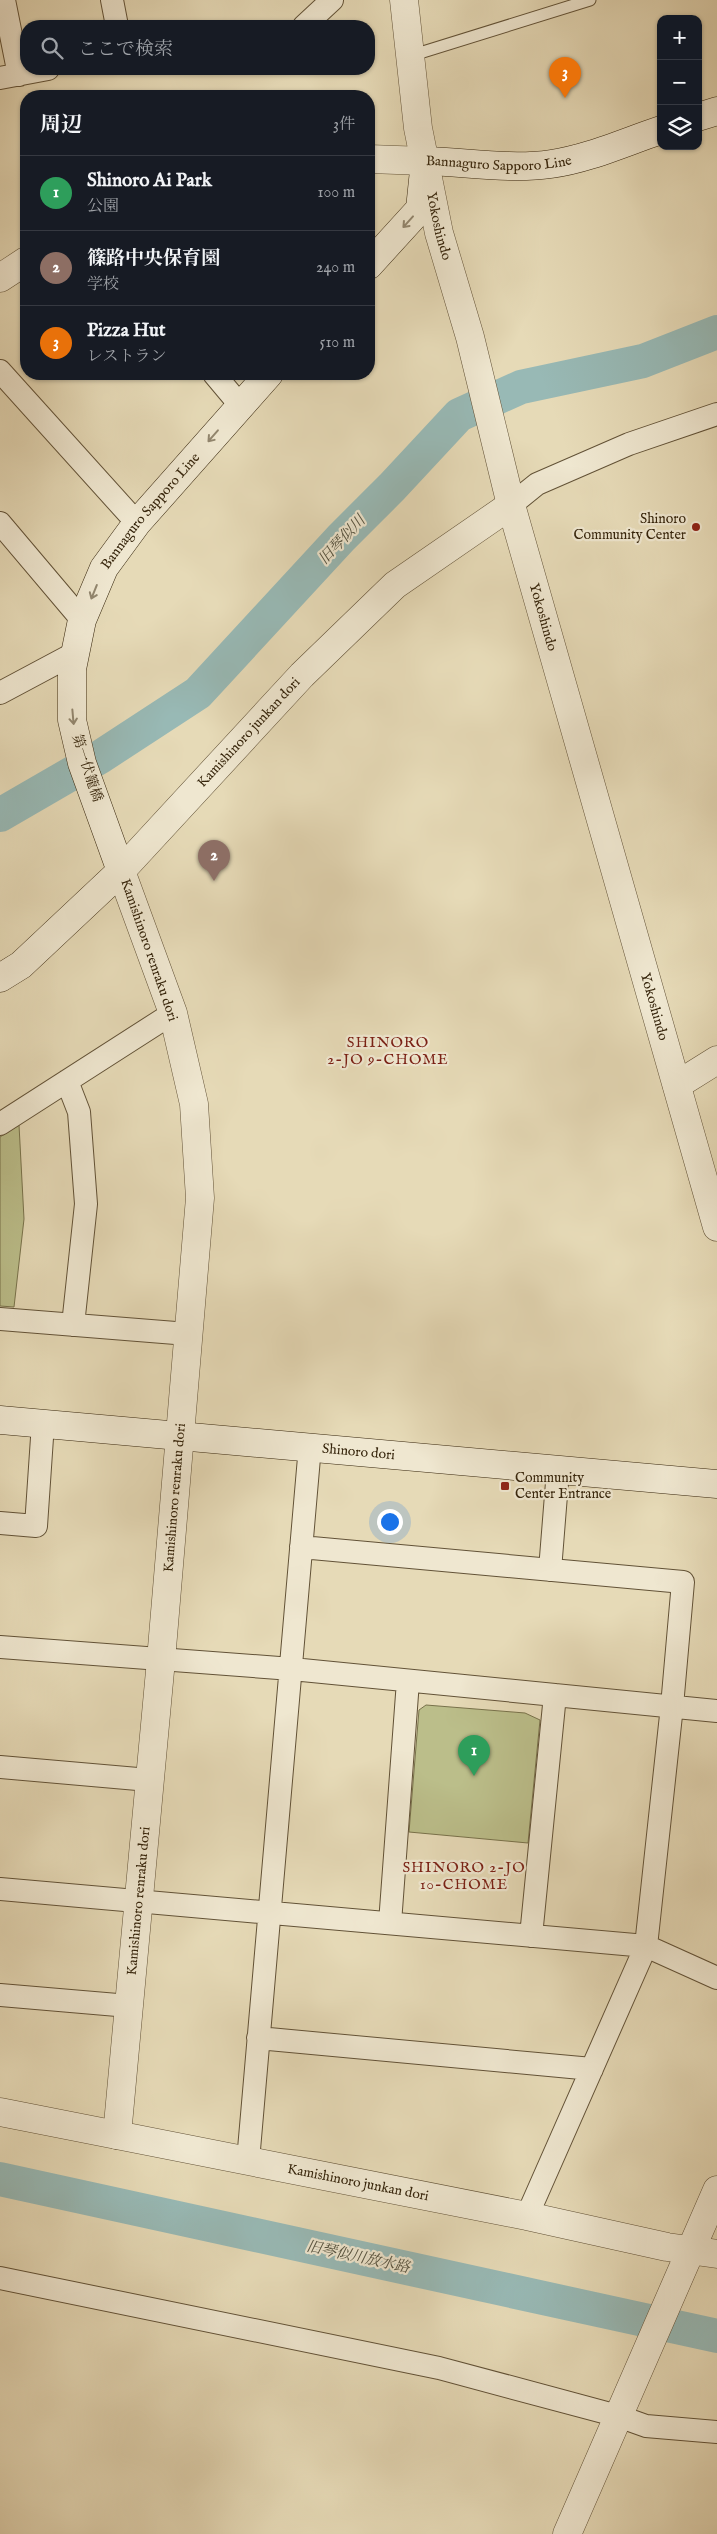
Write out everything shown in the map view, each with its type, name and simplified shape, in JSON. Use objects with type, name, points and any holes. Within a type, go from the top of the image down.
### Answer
[{"type":"street","points":[[4,0],[9,76]]},
{"type":"street","points":[[112,0],[116,20]]},
{"type":"street","points":[[310,20],[332,0]]},
{"type":"street","name":"Yokoshindo","points":[[404,0],[418,128],[439,233],[475,357],[511,505],[717,1227]]},
{"type":"street","points":[[702,116],[717,111]]},
{"type":"street","name":"Bannaguro Sapporo Line","points":[[375,258],[420,208],[425,161],[514,165],[549,164],[568,161],[657,131]]},
{"type":"street","points":[[375,159],[425,161]]},
{"type":"street","points":[[0,278],[20,265]]},
{"type":"street","points":[[0,371],[137,523]]},
{"type":"street","points":[[219,380],[240,404]]},
{"type":"street","name":"Bannaguro Sapporo Line","points":[[74,661],[82,620],[104,568],[137,523],[240,404],[263,380]]},
{"type":"street","points":[[511,505],[537,484],[630,444],[717,414]]},
{"type":"street","name":"Kamishinoro junkan dori","points":[[0,978],[21,965],[121,871],[302,675],[396,585],[511,505]]},
{"type":"street","points":[[0,523],[82,620]]},
{"type":"street","points":[[1,690],[74,661]]},
{"type":"street","name":"第一伏籠橋","points":[[74,661],[72,720],[82,763],[110,836],[121,871]]},
{"type":"street","name":"Kamishinoro renraku dori","points":[[117,2135],[161,1660],[200,1198],[194,1104],[173,1013],[121,871]]},
{"type":"street","points":[[0,1124],[173,1013]]},
{"type":"street","points":[[676,1085],[717,1060]]},
{"type":"street","points":[[67,1081],[80,1112],[86,1204],[73,1324]]},
{"type":"street","points":[[0,1319],[188,1334]]},
{"type":"street","name":"Shinoro dori","points":[[0,1420],[310,1446],[717,1484]]},
{"type":"street","points":[[0,1522],[36,1526],[44,1423]]},
{"type":"street","points":[[248,2161],[310,1446]]},
{"type":"street","points":[[550,1570],[558,1470]]},
{"type":"street","points":[[301,1547],[683,1582],[672,1706],[646,1946],[527,2216]]},
{"type":"street","points":[[0,1647],[292,1669],[717,1711]]},
{"type":"street","points":[[390,1923],[408,1681]]},
{"type":"street","points":[[531,1936],[555,1695]]},
{"type":"street","points":[[0,1767],[149,1780]]},
{"type":"street","points":[[0,1889],[646,1946],[717,1978]]},
{"type":"street","points":[[0,1995],[129,2006]]},
{"type":"street","points":[[258,2038],[592,2069]]},
{"type":"street","name":"Kamishinoro junkan dori","points":[[0,2112],[527,2216],[667,2247],[704,2251]]},
{"type":"street","points":[[567,2534],[670,2300],[704,2251],[717,2190]]},
{"type":"street","points":[[0,2278],[623,2404],[646,2426],[717,2432]]},
{"type":"lane","points":[[410,56],[590,0]]},
{"type":"green space","points":[[19,1125],[24,1219],[14,1307],[0,1306],[0,1137]]},
{"type":"green space","points":[[426,1705],[525,1713],[540,1720],[528,1843],[409,1832],[419,1710]]},
{"type":"waterway","name":"旧琴似川","points":[[0,815],[100,757],[198,693],[341,538],[459,415],[521,387],[643,361],[717,332]]},
{"type":"waterway","name":"旧琴似川放水路","points":[[0,2179],[717,2336]]},
{"type":"place","name":"Pizza Hut","points":[[565,98]]},
{"type":"place","name":"Shinoro Community Center","points":[[696,527]]},
{"type":"place","name":"篠路中央保育園","points":[[214,881]]},
{"type":"place","name":"Community Center Entrance","points":[[505,1486]]},
{"type":"place","name":"Shinoro Ai Park","points":[[474,1776]]},
{"type":"district","name":"SHINORO 2-JO 9-CHOME","points":[[388,1050]]},
{"type":"district","name":"SHINORO 2-JO 10-CHOME","points":[[464,1876]]}]
